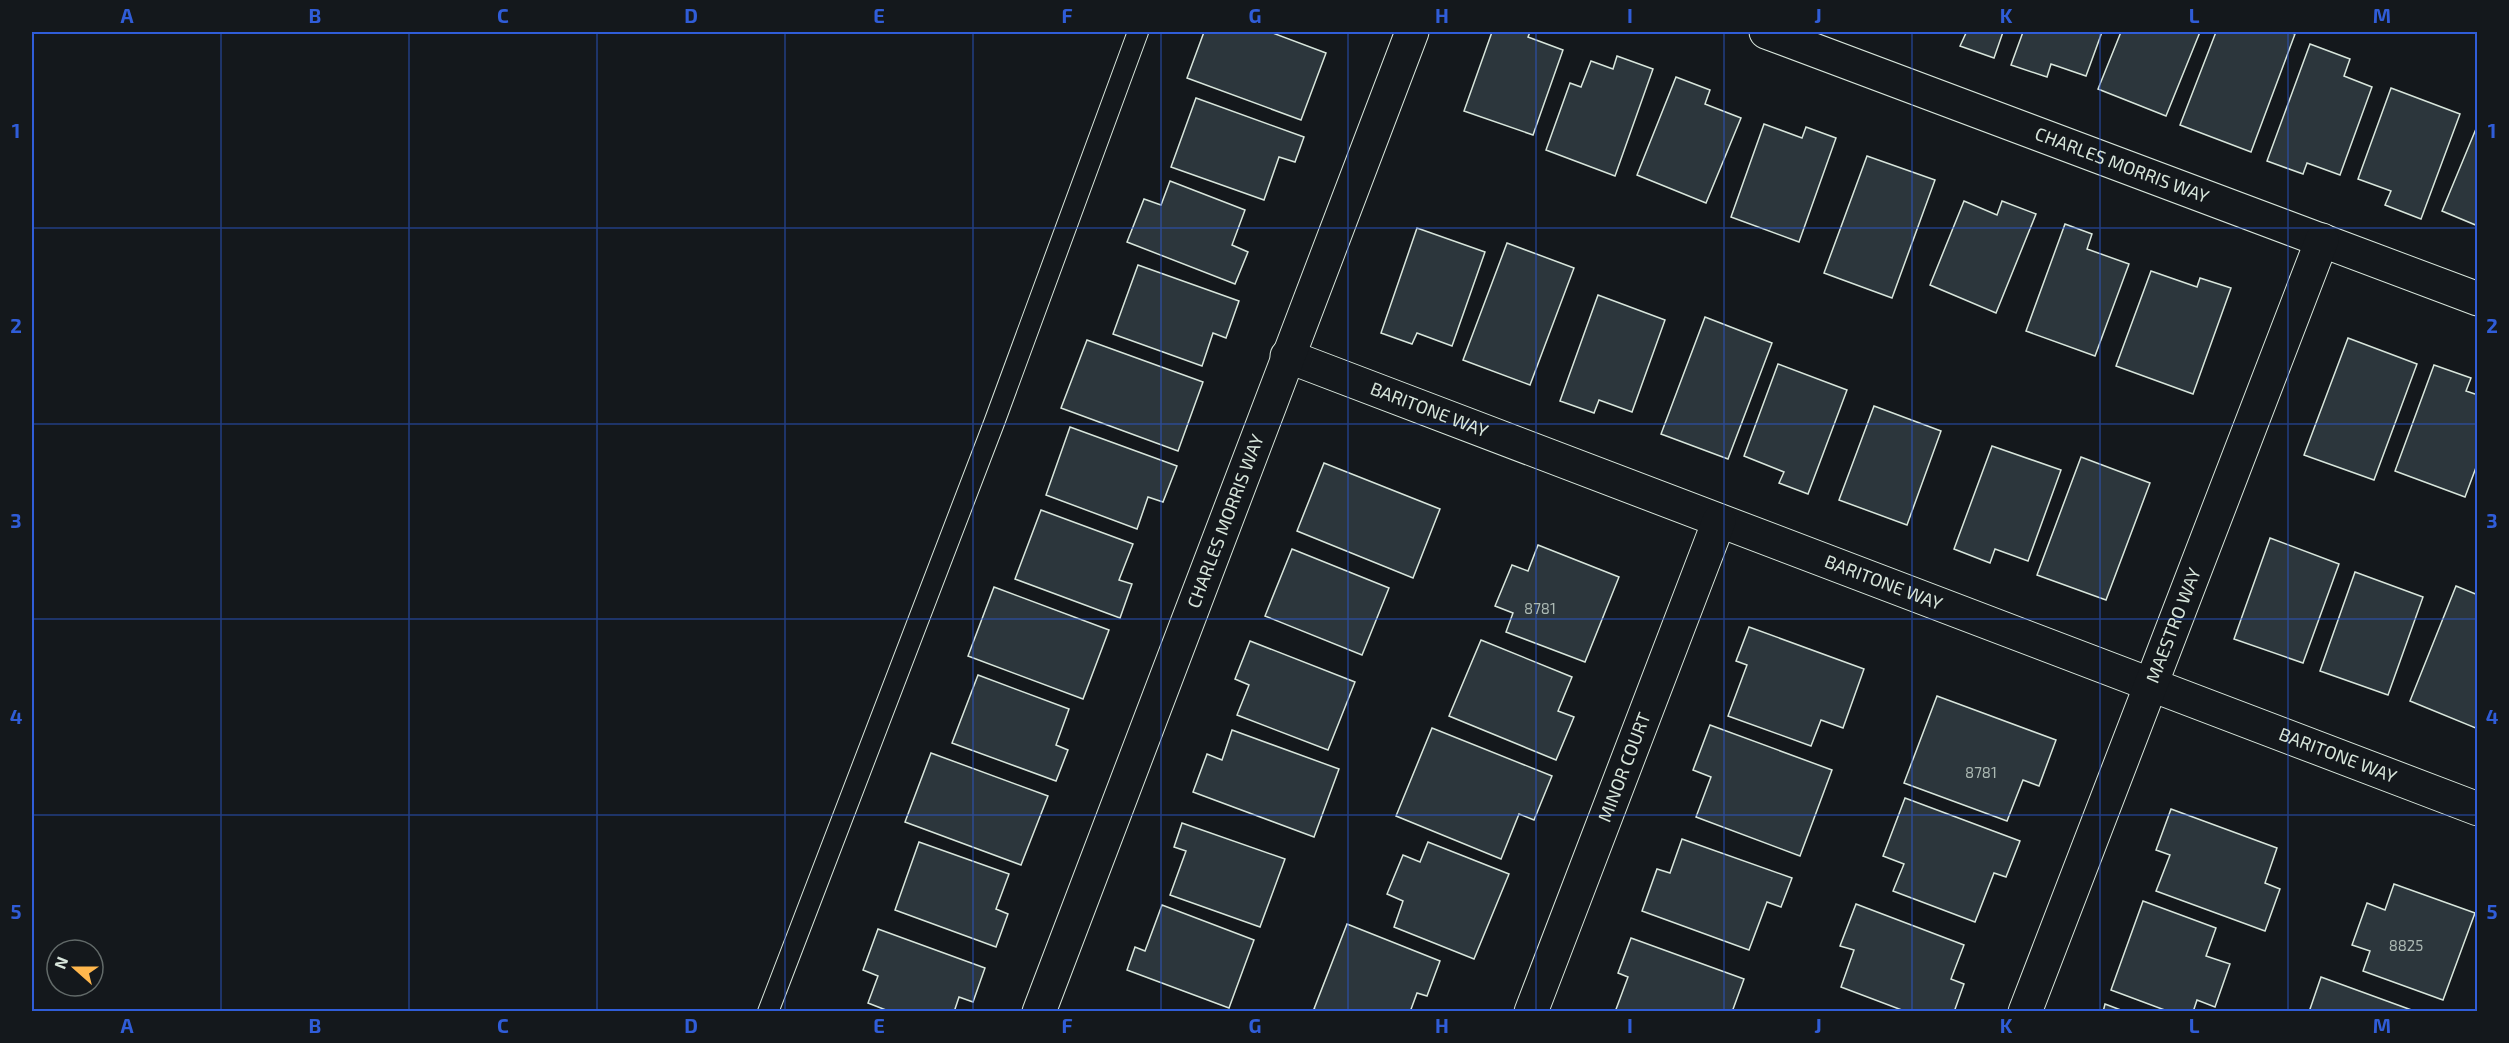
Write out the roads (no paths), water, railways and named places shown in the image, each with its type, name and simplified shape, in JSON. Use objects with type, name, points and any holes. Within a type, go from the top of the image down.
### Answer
[{"type":"street","name":"CHARLES MORRIS WAY","points":[[1039,1011],[1412,32]]},
{"type":"street","name":"CHARLES MORRIS WAY","points":[[1766,32],[2478,299]]},
{"type":"street","name":"MAESTRO WAY","points":[[2025,1011],[2322,240]]},
{"type":"street","name":"BARITONE WAY","points":[[1287,357],[2478,809]]},
{"type":"street","name":"MINOR COURT","points":[[1531,1011],[1719,521]]},
{"type":"lane","points":[[768,1011],[998,411],[1138,32]]}]
